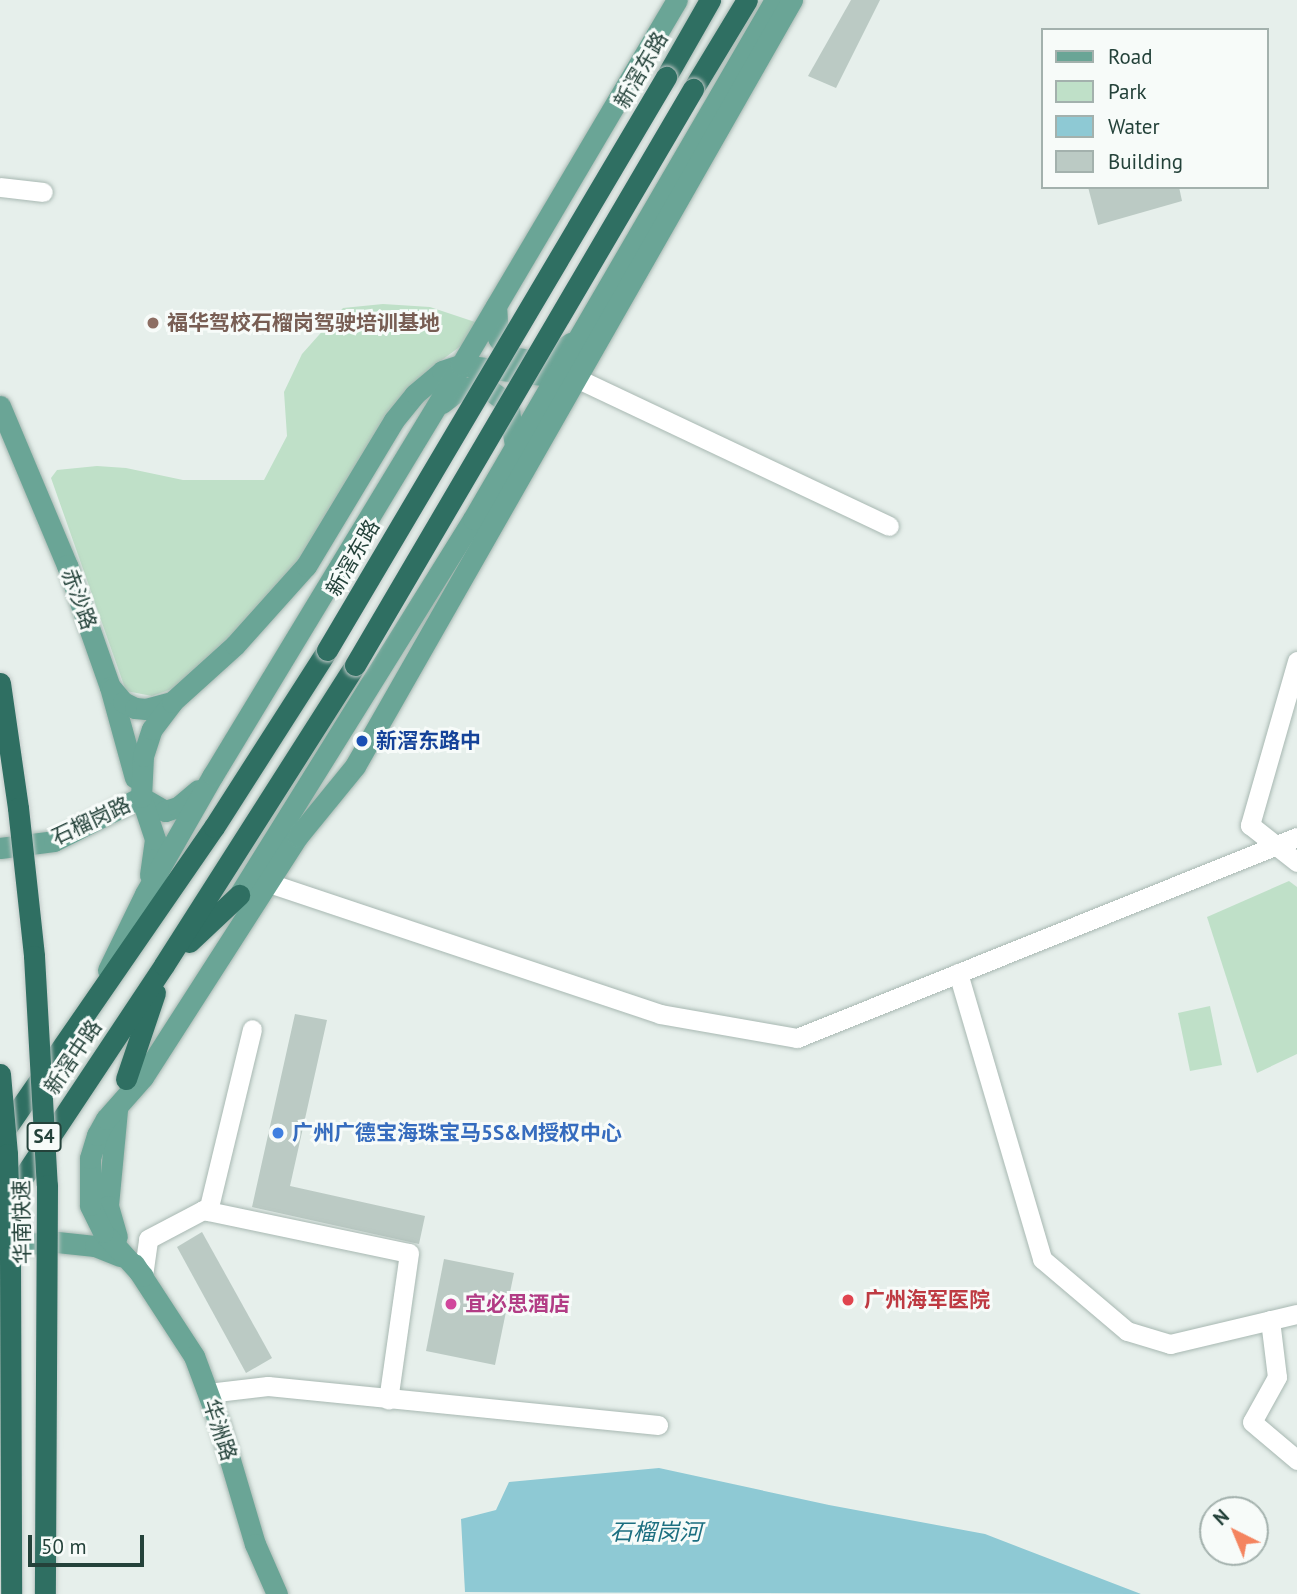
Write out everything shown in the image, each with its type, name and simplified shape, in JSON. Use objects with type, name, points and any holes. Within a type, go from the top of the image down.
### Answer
[{"type":"highway","name":"新滘东路","points":[[3,1125],[82,1021],[214,827],[327,650],[710,0]]},
{"type":"highway","points":[[126,1079],[164,965],[355,665],[747,0]]},
{"type":"highway","name":"华南快速","points":[[0,683],[18,808],[34,956],[47,1185],[45,1594]]},
{"type":"highway","points":[[164,965],[239,895]]},
{"type":"highway","name":"新滘中路","points":[[0,1211],[164,965]]},
{"type":"highway","name":"华南快速","points":[[0,1074],[7,1154],[10,1256],[11,1594]]},
{"type":"main road","points":[[82,1021],[145,894],[213,775],[461,365],[677,0]]},
{"type":"main road","points":[[239,895],[414,617],[516,445],[566,378],[577,339],[775,0]]},
{"type":"main road","points":[[118,1108],[143,1077],[313,814],[361,756],[566,378],[792,0]]},
{"type":"main road","points":[[496,306],[498,338],[513,357],[535,361],[547,359],[577,339]]},
{"type":"main road","points":[[213,775],[178,807],[165,811],[141,797],[145,744],[172,702],[235,645],[306,566],[394,420],[415,394],[442,371],[461,365],[566,378]]},
{"type":"main road","points":[[429,418],[455,393],[480,386],[503,400],[512,421],[516,445]]},
{"type":"main road","name":"赤沙路","points":[[0,406],[66,565],[110,687],[155,839],[153,862],[145,894]]},
{"type":"main road","points":[[110,687],[123,702],[135,708],[146,709],[172,702]]},
{"type":"main road","name":"石榴岗路","points":[[0,848],[54,841],[141,797]]},
{"type":"main road","name":"华洲路","points":[[126,1079],[118,1108],[108,1206],[124,1250],[194,1356],[255,1544],[277,1594]]},
{"type":"main road","points":[[0,1254],[23,1244],[57,1242],[96,1245],[118,1255],[143,1276]]},
{"type":"street","points":[[0,187],[43,192]]},
{"type":"street","points":[[566,378],[889,526]]},
{"type":"street","points":[[1297,661],[1250,825],[1297,862]]},
{"type":"street","points":[[269,883],[660,1014],[797,1038],[1297,837]]},
{"type":"street","points":[[958,973],[1042,1259],[1127,1331],[1170,1344],[1297,1314]]},
{"type":"street","points":[[208,1211],[252,1029]]},
{"type":"street","points":[[143,1276],[148,1239],[203,1210],[408,1253],[388,1399]]},
{"type":"street","points":[[1269,1320],[1277,1377],[1252,1422],[1297,1460]]},
{"type":"street","points":[[208,1393],[268,1386],[658,1425]]},
{"type":"green space","points":[[383,304],[430,307],[478,323],[469,340],[435,365],[332,515],[266,603],[172,689],[152,696],[126,691],[51,478],[57,470],[97,466],[126,468],[183,480],[264,480],[287,436],[284,392],[302,354],[343,308]]},
{"type":"green space","points":[[1289,881],[1297,887],[1297,1054],[1257,1073],[1207,917]]},
{"type":"green space","points":[[1210,1006],[1222,1065],[1190,1071],[1178,1013]]},
{"type":"water","name":"石榴岗河","points":[[659,1468],[829,1505],[985,1534],[1141,1594],[465,1592],[461,1519],[496,1510],[509,1482]]},
{"type":"building","points":[[851,0],[880,0],[836,88],[808,76]]},
{"type":"building","points":[[1089,189],[1179,189],[1182,201],[1098,225]]},
{"type":"building","points":[[295,1014],[327,1020],[290,1186],[425,1216],[419,1244],[252,1207]]},
{"type":"building","points":[[202,1232],[272,1358],[246,1373],[177,1247]]},
{"type":"building","points":[[444,1259],[514,1273],[495,1365],[426,1351]]},
{"type":"place","name":"福华驾校石榴岗驾驶培训基地","points":[[153,323]]},
{"type":"place","name":"新滘东路中","points":[[362,741]]},
{"type":"place","name":"广州广德宝海珠宝马5S&M授权中心","points":[[278,1133]]},
{"type":"place","name":"广州海军医院","points":[[848,1300]]},
{"type":"place","name":"宜必思酒店","points":[[451,1304]]}]
